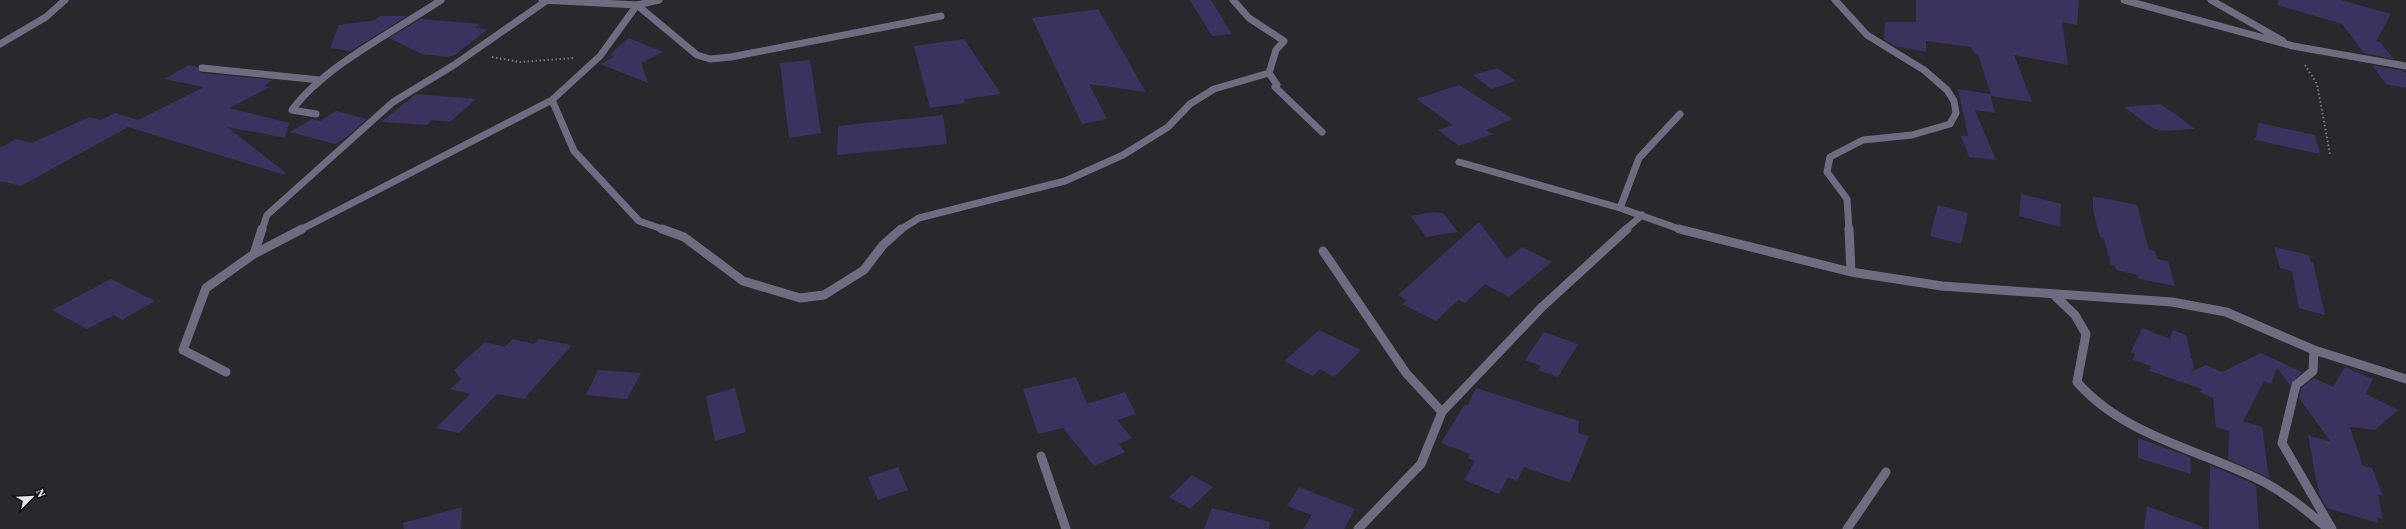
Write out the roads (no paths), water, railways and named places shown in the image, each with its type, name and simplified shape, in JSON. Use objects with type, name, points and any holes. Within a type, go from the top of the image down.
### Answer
[{"type":"street","points":[[0,44],[46,17],[65,0]]},
{"type":"street","points":[[316,114],[292,110],[295,103],[320,80],[441,0]]},
{"type":"street","points":[[254,254],[266,215],[393,102],[454,65],[544,0],[637,5],[659,0]]},
{"type":"street","points":[[1233,0],[1237,7],[1251,20],[1284,41],[1276,50],[1270,73],[1277,85],[1275,88],[1322,132]]},
{"type":"street","points":[[1836,0],[1853,24],[1874,41],[1945,88],[1954,100],[1956,114],[1950,124],[1912,136],[1863,140],[1830,157],[1827,172],[1847,199],[1851,272]]},
{"type":"street","points":[[2124,0],[2292,46],[2406,66]]},
{"type":"street","points":[[2211,0],[2232,10],[2292,46]]},
{"type":"street","points":[[637,5],[697,54],[710,59],[731,57],[941,16]]},
{"type":"street","points":[[226,372],[183,350],[206,288],[254,254],[505,124],[540,108],[552,100],[600,56],[637,5]]},
{"type":"street","points":[[202,68],[320,80]]},
{"type":"street","points":[[552,100],[574,151],[639,222],[684,237],[743,281],[800,298],[824,295],[864,270],[883,245],[900,228],[919,218],[1065,181],[1123,155],[1168,127],[1190,104],[1214,89],[1270,73]]},
{"type":"street","points":[[1620,208],[1639,158],[1680,114]]},
{"type":"street","points":[[1459,162],[1620,208],[1692,234],[1851,272],[1942,286],[2054,295],[2172,302],[2226,312],[2314,350],[2406,379]]},
{"type":"street","points":[[1358,529],[1421,464],[1442,412],[1542,307],[1642,215]]},
{"type":"street","points":[[1323,250],[1406,373],[1442,412]]},
{"type":"street","points":[[2054,295],[2075,315],[2086,334],[2077,382],[2082,391],[2119,418],[2284,493],[2328,529]]},
{"type":"street","points":[[2314,350],[2314,371],[2296,385],[2282,443],[2332,529]]},
{"type":"street","points":[[1041,456],[1066,529]]},
{"type":"street","points":[[1847,529],[1886,472]]}]
